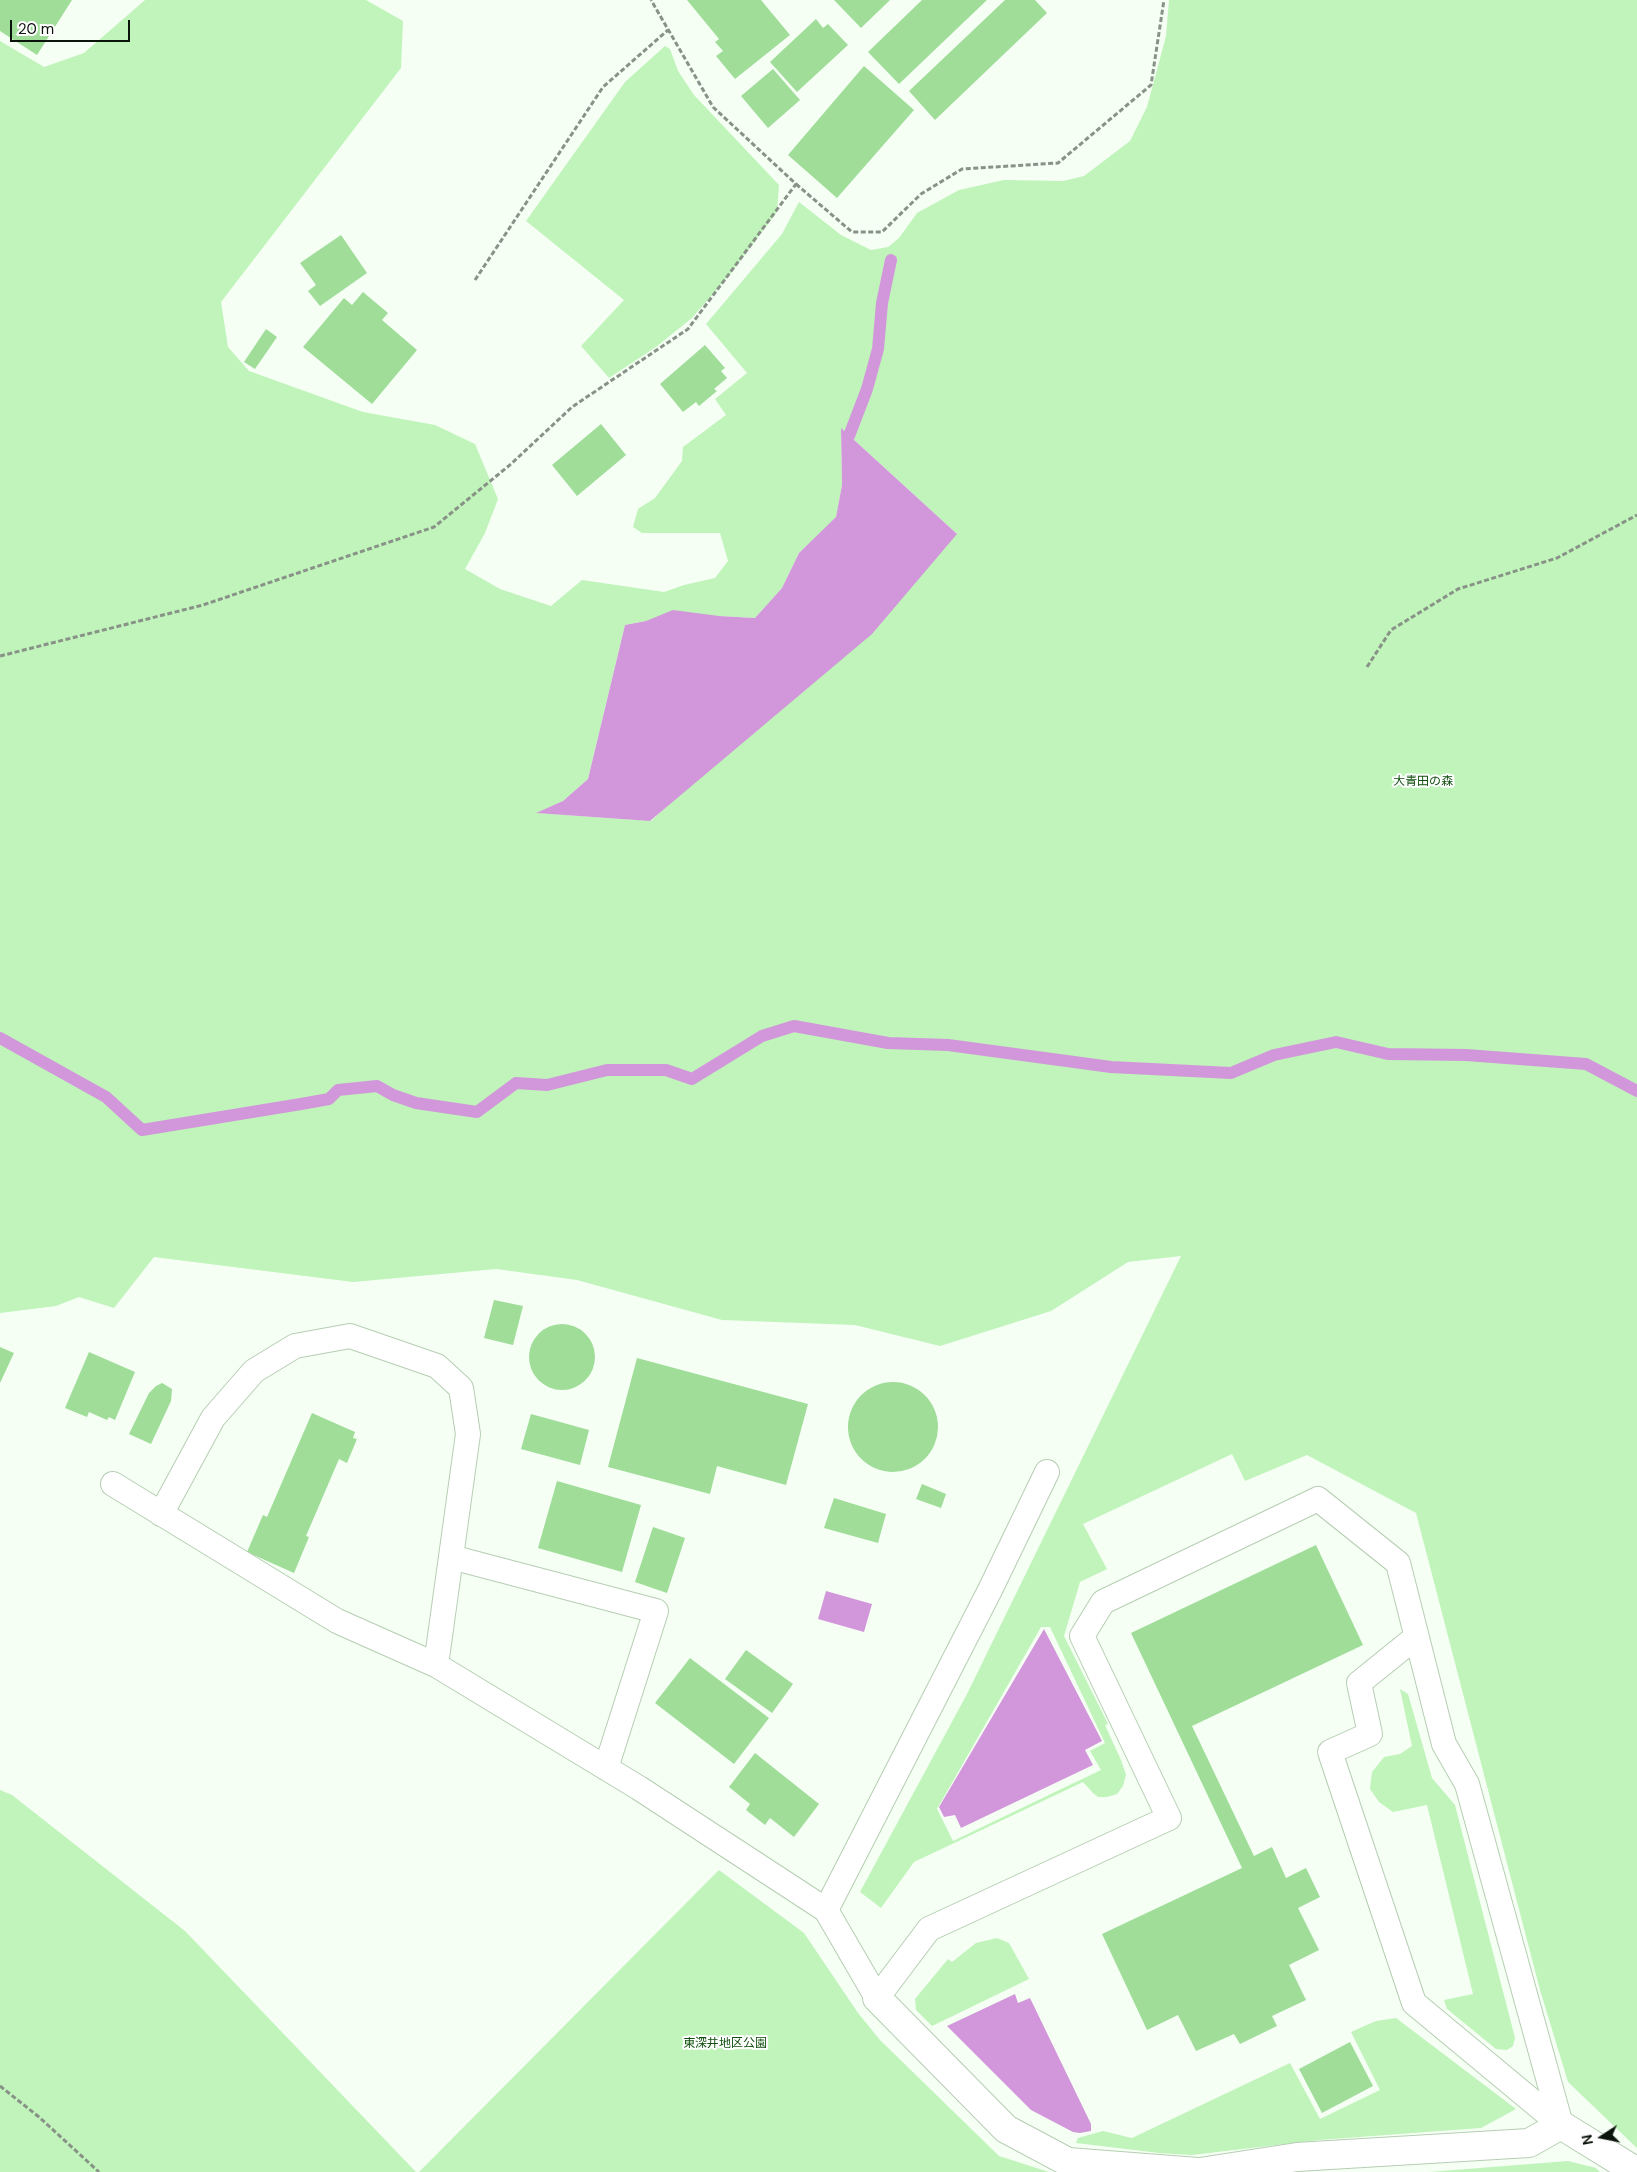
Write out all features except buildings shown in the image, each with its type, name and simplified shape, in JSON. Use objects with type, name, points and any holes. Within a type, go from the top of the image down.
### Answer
[{"type":"street","points":[[876,1998],[1006,2129],[1068,2162],[1198,2172],[1298,2157],[1529,2143],[1561,2125],[1637,2172]]},
{"type":"lane","points":[[161,1514],[213,1418],[254,1371],[295,1346],[350,1336],[437,1366],[461,1388],[468,1434],[436,1665]]},
{"type":"lane","points":[[826,1910],[990,1590],[1047,1472]]},
{"type":"lane","points":[[113,1484],[337,1621],[436,1665],[606,1768],[826,1910],[876,1998],[929,1929],[1169,1818],[1082,1636],[1103,1602],[1318,1499],[1398,1563],[1444,1744],[1467,1784],[1561,2125]]},
{"type":"lane","points":[[451,1557],[656,1611],[606,1768]]},
{"type":"lane","points":[[1416,1637],[1359,1683],[1370,1734],[1330,1752],[1414,2003],[1561,2125]]},
{"type":"path","points":[[651,0],[713,107],[796,184],[852,232],[882,232],[921,194],[962,169],[1058,163],[1152,86],[1164,0]]},
{"type":"path","points":[[475,280],[603,87],[668,30]]},
{"type":"path","points":[[0,656],[203,605],[434,527],[511,464],[572,407],[688,329],[796,184]]},
{"type":"path","points":[[1367,666],[1391,630],[1458,589],[1557,558],[1637,515]]},
{"type":"path","points":[[0,2086],[39,2117],[99,2172]]},
{"type":"green space","name":"大青田の森","points":[[145,0],[366,0],[403,21],[401,68],[221,302],[228,347],[249,371],[363,412],[435,425],[475,444],[498,499],[485,533],[465,569],[500,589],[551,606],[582,580],[664,592],[715,578],[728,561],[720,533],[642,533],[633,527],[638,509],[655,498],[682,461],[683,447],[726,415],[715,399],[747,373],[706,324],[782,234],[799,202],[841,235],[871,250],[888,247],[899,238],[917,213],[959,190],[1004,180],[1063,181],[1084,176],[1130,141],[1147,107],[1166,36],[1169,0],[1637,0],[1637,2148],[1568,2082],[1540,1990],[1416,1513],[1307,1455],[1245,1481],[1232,1454],[1083,1524],[1107,1569],[1080,1582],[1064,1636],[1108,1724],[1105,1725],[1121,1760],[1126,1775],[1123,1786],[1117,1794],[1098,1797],[1083,1782],[914,1862],[881,1908],[860,1892],[967,1694],[1181,1256],[1128,1262],[1051,1311],[940,1346],[855,1325],[722,1320],[577,1280],[496,1269],[353,1282],[154,1257],[114,1308],[79,1297],[56,1306],[0,1313],[0,41],[44,67],[84,53]],"holes":[[[841,428],[957,534],[651,821],[537,813],[563,801],[588,779],[625,625],[646,621],[719,616],[755,618],[782,588],[799,553],[836,518],[842,485]],[[1041,1627],[1050,1627],[1105,1743],[1090,1751],[1101,1770],[953,1841],[937,1809]]]},
{"type":"green space","points":[[665,46],[670,49],[678,71],[694,95],[779,185],[777,212],[731,273],[692,318],[656,347],[609,378],[581,346],[624,300],[526,221],[625,82]]},
{"type":"green space","points":[[1400,1689],[1408,1694],[1432,1778],[1455,1805],[1515,2038],[1513,2046],[1507,2050],[1496,2049],[1447,2009],[1444,2000],[1473,1994],[1427,1805],[1393,1812],[1379,1802],[1370,1789],[1372,1772],[1384,1757],[1400,1754],[1412,1746]]},
{"type":"green space","points":[[0,1790],[12,1795],[185,1931],[416,2172],[0,2172]]},
{"type":"green space","name":"東深井地区公園","points":[[719,1870],[804,1933],[858,2013],[880,2040],[999,2156],[1049,2172],[419,2172]]},
{"type":"green space","points":[[997,1938],[1009,1943],[1029,1979],[932,2026],[916,2010],[915,1999],[948,1959],[952,1962],[976,1943]]},
{"type":"green space","points":[[1396,2018],[1516,2109],[1481,2128],[1319,2140],[1192,2155],[1076,2143],[1078,2138],[1103,2131],[1132,2138],[1290,2063],[1320,2119],[1380,2090],[1351,2032],[1376,2021]]},
{"type":"green space","points":[[1568,2161],[1596,2168],[1600,2172],[1429,2172]]},
{"type":"shaded area","points":[[841,428],[957,534],[872,634],[650,821],[536,813],[563,801],[588,779],[625,625],[646,621],[673,610],[719,616],[755,618],[782,588],[799,553],[836,517],[842,485]]},
{"type":"shaded area","points":[[826,1591],[872,1604],[864,1632],[818,1619]]},
{"type":"shaded area","points":[[1044,1629],[1102,1741],[1085,1750],[1093,1765],[961,1828],[955,1815],[944,1817],[939,1807]]},
{"type":"shaded area","points":[[1015,1994],[1018,2003],[1030,1998],[1091,2124],[1091,2131],[1073,2132],[1031,2110],[947,2026]]},
{"type":"waterway","points":[[849,436],[867,389],[878,349],[882,303],[891,260]]},
{"type":"waterway","points":[[0,1038],[106,1097],[142,1130],[329,1099],[338,1090],[377,1086],[393,1095],[416,1103],[477,1112],[516,1083],[547,1085],[607,1070],[666,1070],[692,1079],[762,1036],[794,1026],[888,1043],[948,1045],[1111,1067],[1231,1073],[1274,1055],[1336,1042],[1388,1054],[1466,1055],[1586,1064],[1637,1091]]}]
